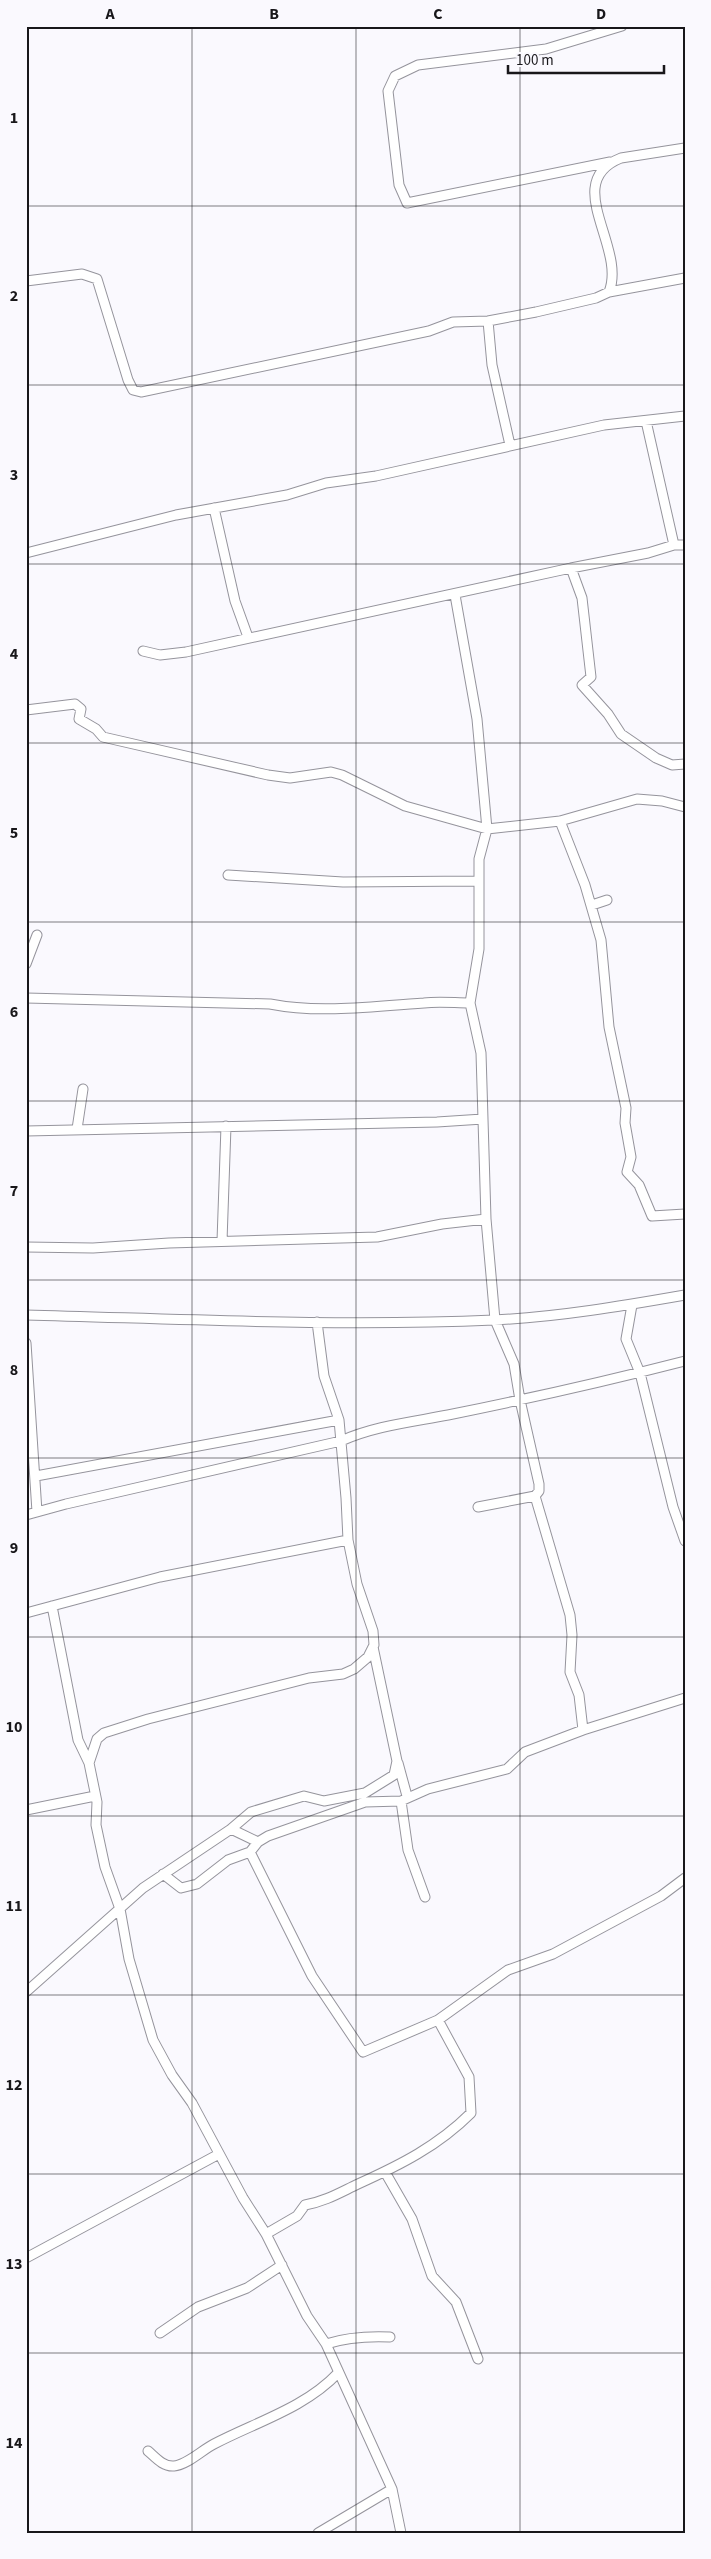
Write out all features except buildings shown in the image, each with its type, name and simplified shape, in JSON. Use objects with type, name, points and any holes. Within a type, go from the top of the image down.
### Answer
[{"type":"street","points":[[622,26],[546,49],[418,65],[395,76],[388,91],[399,185],[407,203],[611,162],[621,158],[685,148]]},
{"type":"street","points":[[609,292],[613,281],[613,264],[594,201],[594,186],[601,171],[611,162]]},
{"type":"street","points":[[26,281],[82,274],[97,279],[128,380],[133,390],[140,392],[429,331],[453,322],[488,321],[596,298],[609,292],[685,278]]},
{"type":"street","points":[[488,321],[492,366],[510,445]]},
{"type":"street","points":[[26,553],[176,514],[287,495],[326,483],[376,476],[604,425],[685,416]]},
{"type":"street","points":[[646,421],[674,545]]},
{"type":"street","points":[[214,508],[235,601],[248,637]]},
{"type":"street","points":[[144,651],[160,655],[186,652],[248,637],[455,595],[570,568],[648,554],[674,545],[685,545]]},
{"type":"street","points":[[570,568],[582,598],[591,677],[582,685],[600,704],[621,734],[656,758],[672,765],[685,764]]},
{"type":"street","points":[[455,595],[477,719],[488,829],[479,860],[479,949],[470,1003],[481,1053],[486,1219],[495,1320],[514,1364],[539,1484],[539,1491],[535,1496],[507,1504],[478,1508]]},
{"type":"street","points":[[26,710],[75,704],[81,709],[78,718],[96,729],[103,737],[268,775],[290,778],[331,772],[342,775],[405,806],[488,829],[560,821],[637,799],[662,801],[685,807]]},
{"type":"street","points":[[560,821],[592,905],[601,940],[610,1035],[626,1108],[624,1123],[631,1157],[627,1172],[639,1185],[652,1216],[685,1214]]},
{"type":"street","points":[[228,875],[343,882],[478,881]]},
{"type":"street","points":[[592,905],[607,900]]},
{"type":"street","points":[[26,964],[37,935]]},
{"type":"street","points":[[26,998],[270,1004],[295,1009],[354,1008],[425,1002],[470,1003]]},
{"type":"street","points":[[77,1129],[83,1089]]},
{"type":"street","points":[[26,1131],[437,1122],[483,1119]]},
{"type":"street","points":[[222,1241],[226,1126]]},
{"type":"street","points":[[26,1247],[94,1248],[222,1241],[377,1237],[442,1224],[486,1219]]},
{"type":"street","points":[[26,1315],[317,1322],[495,1320],[632,1304],[685,1295]]},
{"type":"street","points":[[632,1304],[626,1339],[640,1373],[673,1507],[685,1541]]},
{"type":"street","points":[[317,1322],[324,1376],[339,1420],[348,1540],[357,1584],[373,1631],[373,1647],[398,1761],[404,1799],[408,1850],[425,1897]]},
{"type":"street","points":[[26,1343],[29,1457],[36,1476],[37,1512]]},
{"type":"street","points":[[26,1515],[341,1441],[355,1435],[406,1423],[520,1400],[685,1361]]},
{"type":"street","points":[[36,1476],[339,1420]]},
{"type":"street","points":[[535,1496],[570,1615],[572,1635],[570,1672],[579,1695],[583,1730]]},
{"type":"street","points":[[26,1613],[214,1565],[348,1540]]},
{"type":"street","points":[[52,1606],[63,1652],[78,1740],[89,1763],[95,1796],[96,1824],[104,1867],[120,1909],[129,1959],[152,2040],[172,2075],[192,2102],[219,2154],[266,2234],[307,2316],[326,2344],[392,2489],[401,2533]]},
{"type":"street","points":[[89,1763],[97,1739],[104,1734],[148,1719],[309,1678],[343,1674],[354,1669],[368,1657],[373,1647]]},
{"type":"street","points":[[163,1874],[181,1888],[197,1884],[228,1860],[250,1852],[258,1842],[268,1836],[365,1802],[404,1799],[508,1769],[525,1752],[583,1730],[685,1698]]},
{"type":"street","points":[[26,1992],[120,1909],[163,1874],[231,1829],[251,1812],[281,1801],[304,1796],[324,1801],[365,1793],[394,1775],[398,1761]]},
{"type":"street","points":[[26,1810],[95,1796]]},
{"type":"street","points":[[231,1829],[258,1842]]},
{"type":"street","points":[[250,1852],[312,1976],[363,2052],[438,2020],[508,1970],[553,1954],[661,1896],[685,1878]]},
{"type":"street","points":[[266,2234],[298,2216],[305,2205],[327,2201],[410,2160],[449,2134],[471,2113],[470,2078],[438,2020]]},
{"type":"street","points":[[26,2258],[219,2154]]},
{"type":"street","points":[[385,2172],[412,2219],[432,2276],[456,2302],[478,2360]]},
{"type":"street","points":[[160,2333],[198,2307],[248,2288],[282,2265]]},
{"type":"street","points":[[326,2344],[344,2338],[366,2336],[390,2337]]},
{"type":"street","points":[[148,2451],[165,2465],[174,2466],[182,2463],[217,2442],[318,2393],[338,2373]]},
{"type":"street","points":[[318,2533],[392,2489]]}]
